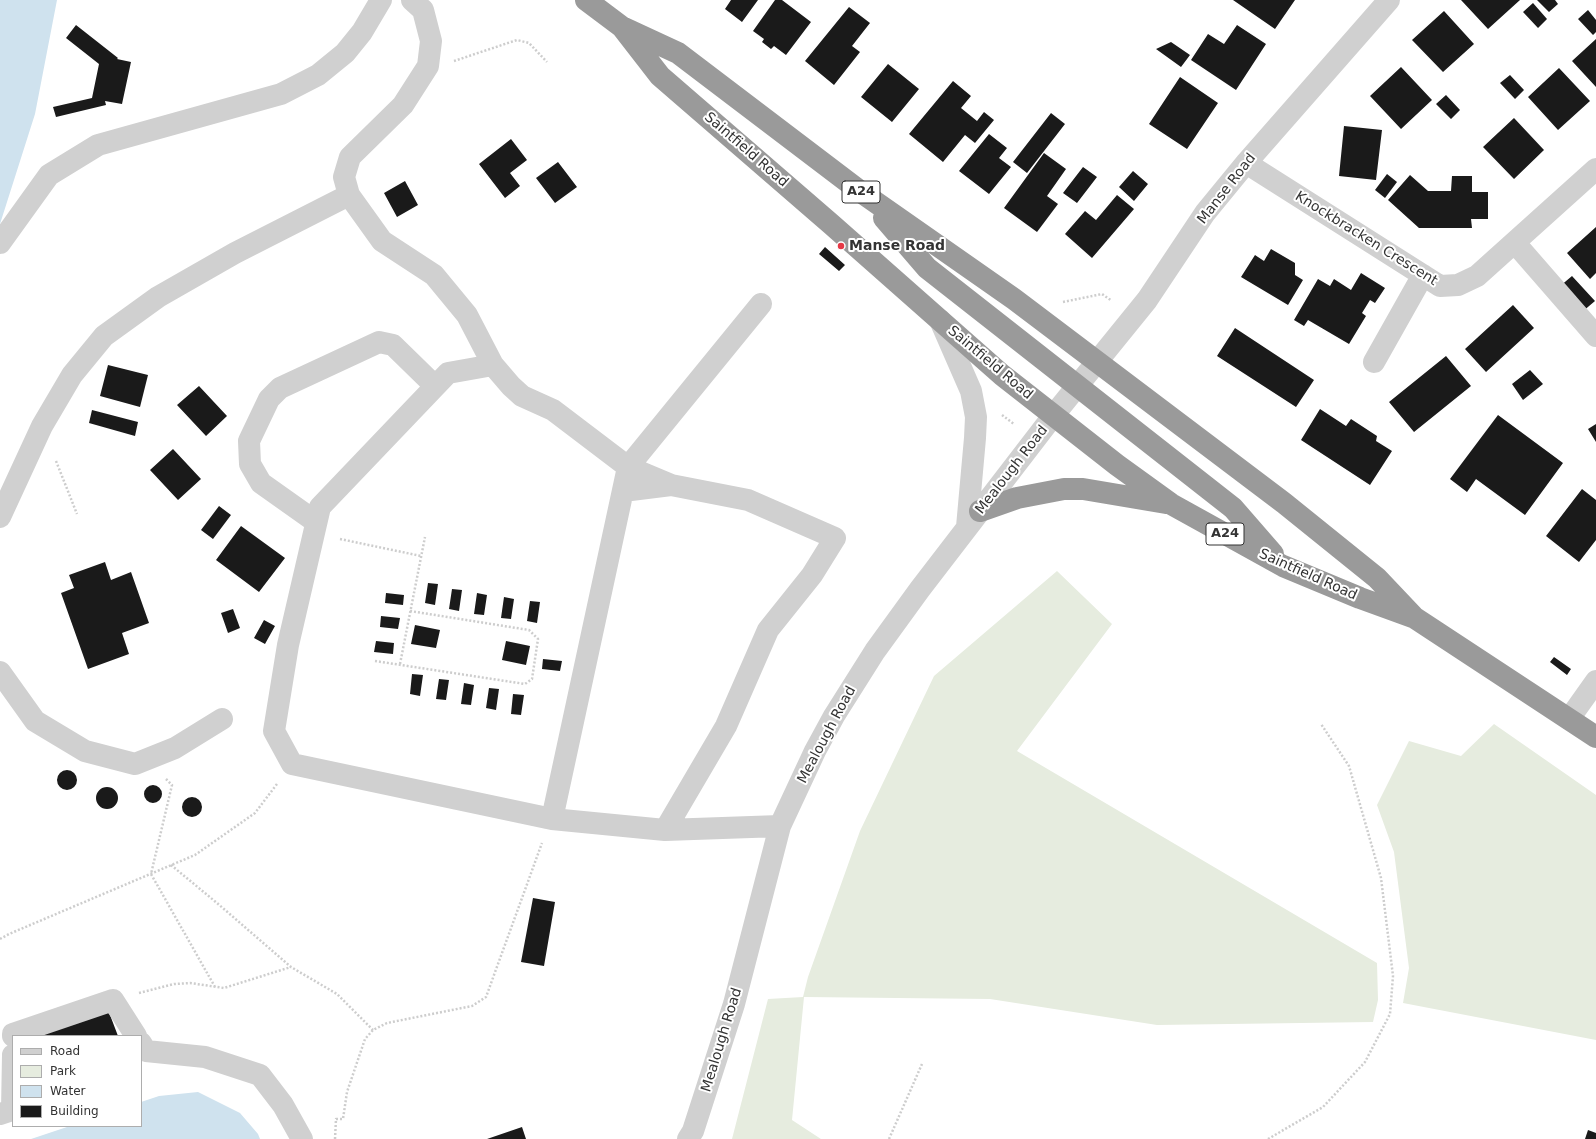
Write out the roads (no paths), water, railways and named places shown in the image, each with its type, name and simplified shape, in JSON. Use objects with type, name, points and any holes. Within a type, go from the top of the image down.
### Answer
[{"type":"highway","name":"Saintfield Road","points":[[586,0],[622,27],[678,53],[860,192],[1014,299],[1284,503],[1378,578],[1415,618]]},
{"type":"highway","name":"Saintfield Road","points":[[622,27],[660,76],[1002,375],[1053,416],[1171,504],[1283,566],[1360,598],[1415,618],[1596,737]]},
{"type":"highway","points":[[860,192],[927,268],[1076,387],[1233,508],[1283,566]]},
{"type":"highway","points":[[973,519],[1017,498],[1064,488],[1083,489],[1171,504]]},
{"type":"street","points":[[0,243],[49,175],[98,145],[281,94],[318,75],[345,53],[362,32],[381,0]]},
{"type":"street","points":[[412,0],[423,10],[431,41],[428,66],[403,105],[350,157],[344,177],[350,195],[382,241],[434,275],[467,315],[493,365],[511,386],[522,396],[552,410],[628,467],[671,485],[748,500],[835,538],[812,575],[768,630],[726,726],[665,830]]},
{"type":"street","name":"Manse Road","points":[[1076,387],[1147,300],[1205,213],[1246,163],[1389,0]]},
{"type":"street","name":"Knockbracken Crescent","points":[[1246,163],[1440,286],[1458,285],[1477,276],[1596,169]]},
{"type":"street","points":[[0,517],[42,426],[72,375],[104,336],[164,294],[235,253],[350,195]]},
{"type":"street","points":[[1515,243],[1596,336]]},
{"type":"street","points":[[1374,362],[1423,275]]},
{"type":"street","points":[[552,819],[628,467],[760,304]]},
{"type":"street","points":[[940,320],[971,391],[976,417],[973,519]]},
{"type":"street","points":[[315,528],[261,483],[250,464],[250,442],[268,399],[280,388],[379,342],[393,345],[436,386]]},
{"type":"street","points":[[493,365],[448,373],[320,507],[288,645],[274,731],[292,764],[552,819],[665,830],[780,826]]},
{"type":"street","name":"Mealough Road","points":[[688,1139],[693,1131],[734,1004],[780,826],[815,751],[874,651],[973,519],[1076,387]]},
{"type":"street","points":[[623,492],[671,485]]},
{"type":"street","points":[[0,672],[35,721],[85,751],[135,764],[175,748],[222,719]]},
{"type":"street","points":[[1569,718],[1596,681]]},
{"type":"street","points":[[13,1035],[113,1000],[135,1035]]},
{"type":"street","points":[[142,1045],[146,1051],[205,1057],[260,1075],[283,1105],[302,1139]]},
{"type":"street","points":[[0,1114],[12,1110]]},
{"type":"water","points":[[0,0],[57,0],[35,114],[0,224]]},
{"type":"water","points":[[198,1092],[240,1113],[258,1134],[260,1139],[31,1139],[67,1127],[142,1127],[142,1102],[159,1096]]},
{"type":"place","name":"Manse Road","points":[[841,246]]}]
